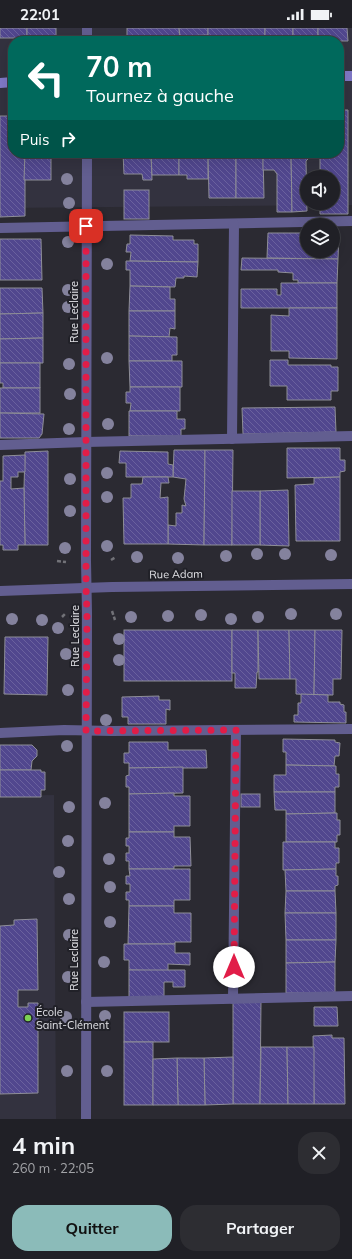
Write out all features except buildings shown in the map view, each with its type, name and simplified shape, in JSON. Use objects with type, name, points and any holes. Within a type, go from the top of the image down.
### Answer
[{"type":"street","name":"Rue Leclaire","points":[[86,1119],[87,158]]},
{"type":"street","points":[[0,228],[352,221]]},
{"type":"street","points":[[232,439],[234,224]]},
{"type":"street","points":[[0,445],[352,436]]},
{"type":"street","name":"Rue Adam","points":[[0,590],[352,584]]},
{"type":"street","points":[[0,733],[64,730],[352,729]]},
{"type":"street","points":[[233,999],[236,730]]},
{"type":"street","points":[[86,1002],[352,996]]},
{"type":"path","points":[[111,560],[116,557]]},
{"type":"path","points":[[57,561],[66,562]]},
{"type":"path","points":[[112,611],[115,620]]},
{"type":"path","points":[[62,617],[65,614]]},
{"type":"shaded area","points":[[0,28],[352,28],[352,205],[340,205],[340,170],[300,170],[300,205],[0,208]]},
{"type":"shaded area","name":"École Saint-Clément","points":[[54,795],[56,1119],[0,1119],[0,796]]},
{"type":"place","name":"École Saint-Clément","points":[[28,1018]]},
{"type":"route","points":[[86,226],[86,731],[236,730],[234,967]]}]
